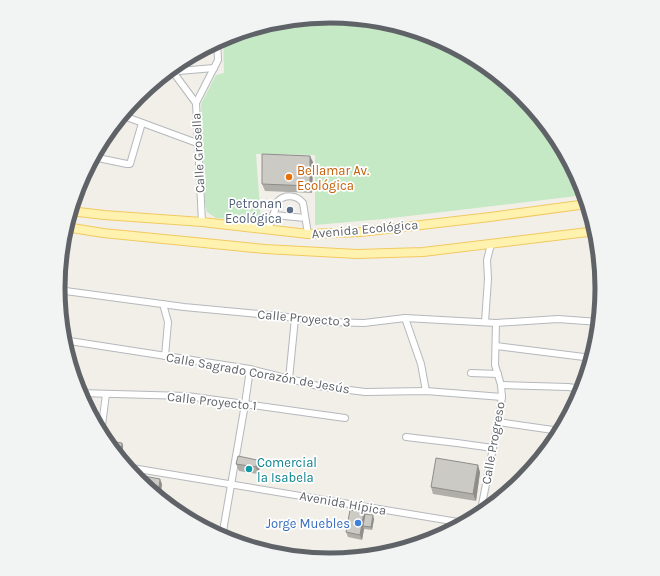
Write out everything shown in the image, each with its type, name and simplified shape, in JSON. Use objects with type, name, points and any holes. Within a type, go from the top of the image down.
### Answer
[{"type":"main road","name":"Avenida Ecológica","points":[[76,212],[118,217],[202,222],[308,234],[361,232],[582,205]]},
{"type":"main road","points":[[72,228],[102,233],[310,252],[357,254],[423,252],[589,232]]},
{"type":"street","points":[[196,103],[210,73],[218,60],[217,48]]},
{"type":"street","points":[[181,70],[214,68]]},
{"type":"street","name":"Calle Grosella","points":[[174,74],[196,103],[202,222]]},
{"type":"street","points":[[128,117],[198,143]]},
{"type":"street","points":[[99,158],[130,164],[142,123]]},
{"type":"street","points":[[268,230],[278,201],[281,198],[292,196],[301,200],[303,203],[308,234]]},
{"type":"street","points":[[274,215],[305,218]]},
{"type":"street","points":[[485,322],[488,279],[487,260],[491,244]]},
{"type":"street","name":"Calle Proyecto 3","points":[[65,291],[184,307],[326,322],[364,323],[405,318],[496,323],[563,318],[593,321]]},
{"type":"street","points":[[163,304],[168,322],[165,356]]},
{"type":"street","points":[[288,379],[295,318]]},
{"type":"street","points":[[405,318],[421,364],[426,391]]},
{"type":"street","name":"Calle Progreso","points":[[482,504],[502,397],[501,385],[495,365],[496,323]]},
{"type":"street","name":"Calle Sagrado Corazón de Jesús","points":[[70,341],[250,369],[318,386],[365,392],[426,391],[502,397]]},
{"type":"street","points":[[496,346],[586,357]]},
{"type":"street","points":[[223,530],[246,404],[250,369]]},
{"type":"street","points":[[471,373],[498,374]]},
{"type":"street","points":[[501,385],[575,388]]},
{"type":"street","name":"Calle Proyecto 1","points":[[87,393],[187,396],[345,418]]},
{"type":"street","points":[[102,422],[106,394]]},
{"type":"street","points":[[498,422],[553,430]]},
{"type":"street","points":[[406,438],[493,448]]},
{"type":"street","name":"Avenida Hípica","points":[[137,469],[455,521]]},
{"type":"green space","points":[[330,23],[365,25],[415,37],[447,50],[477,68],[505,89],[529,113],[550,141],[568,171],[578,196],[383,219],[315,225],[315,155],[256,154],[261,221],[216,218],[207,212],[205,203],[201,104],[216,75],[224,73],[223,46],[245,37],[278,28],[295,25]]},
{"type":"building","name":"Bellamar Av. Ecológica","points":[[262,154],[310,156],[310,186],[262,184]]},
{"type":"building","points":[[116,443],[122,443],[121,451],[120,449]]},
{"type":"building","points":[[238,456],[257,460],[256,467],[236,464]]},
{"type":"building","points":[[436,458],[478,465],[473,494],[431,487]]},
{"type":"building","points":[[144,476],[160,479],[159,490]]},
{"type":"building","name":"Jorge Muebles","points":[[350,510],[364,512],[360,535],[346,532]]},
{"type":"building","points":[[365,514],[373,515],[371,527],[363,526]]},
{"type":"place","name":"Bellamar Av. Ecológica","points":[[289,177]]},
{"type":"place","name":"Petronan Ecológica","points":[[290,210]]},
{"type":"place","name":"Comercial la Isabela","points":[[249,469]]},
{"type":"place","name":"Jorge Muebles","points":[[358,523]]}]
